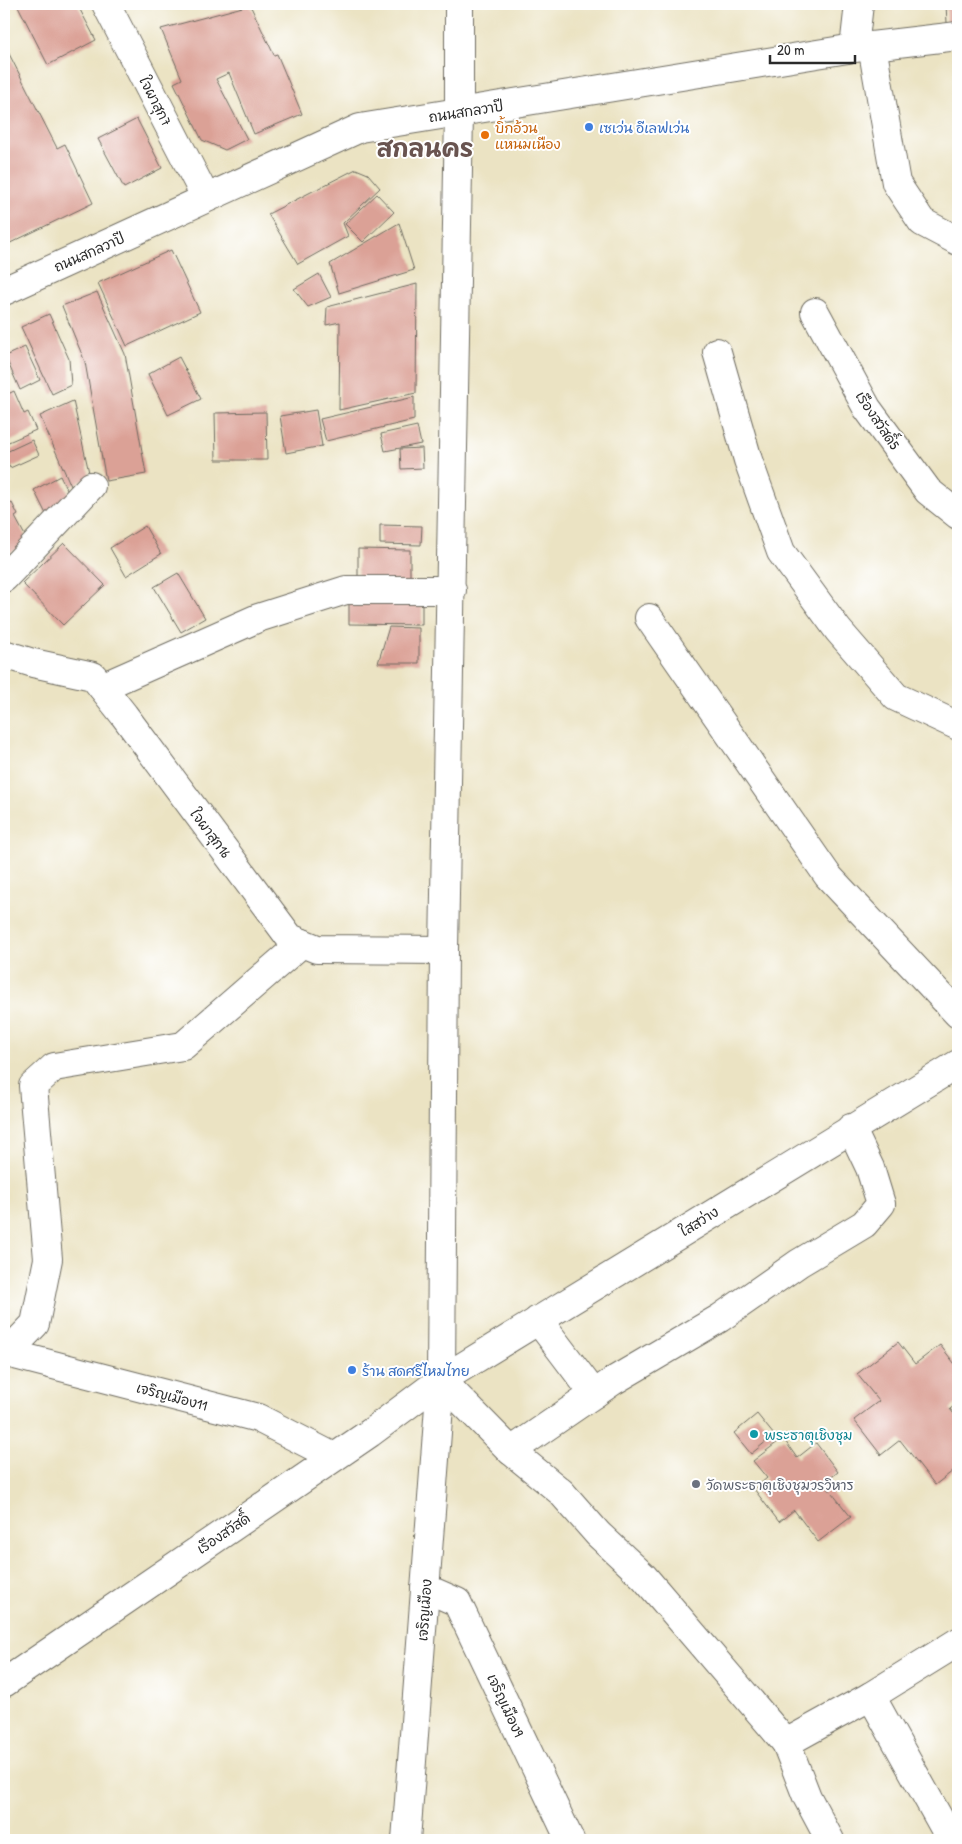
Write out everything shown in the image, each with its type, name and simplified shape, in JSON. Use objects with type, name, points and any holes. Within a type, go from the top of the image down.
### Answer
[{"type":"street","name":"ใจผาสุก7","points":[[106,4],[206,198]]},
{"type":"street","name":"เจริญเมือง","points":[[406,1840],[442,1380],[444,950],[452,590],[459,4]]},
{"type":"street","points":[[859,4],[863,47],[896,182],[922,222],[958,241]]},
{"type":"street","name":"ถนนสกลวาปี","points":[[4,291],[360,128],[863,47],[958,36]]},
{"type":"street","name":"เรืองสวัสดิ์5","points":[[815,312],[867,408],[928,491],[958,515]]},
{"type":"street","points":[[717,352],[748,460],[781,552],[838,630],[896,697],[958,726]]},
{"type":"street","points":[[4,578],[91,486]]},
{"type":"street","points":[[102,687],[258,618],[346,590],[452,590]]},
{"type":"street","points":[[649,618],[828,876],[958,1014]]},
{"type":"street","name":"ใจผาสุก16","points":[[4,654],[33,663],[93,676],[290,938],[317,949],[444,950]]},
{"type":"street","points":[[5,1354],[35,1324],[48,1259],[33,1086],[54,1067],[183,1046],[302,943]]},
{"type":"street","name":"ใสสว่าง","points":[[442,1380],[958,1064]]},
{"type":"street","points":[[511,1451],[613,1381],[720,1318],[799,1263],[864,1224],[881,1204],[870,1168],[851,1128]]},
{"type":"street","points":[[538,1320],[594,1394]]},
{"type":"street","name":"เจริญเมือง11","points":[[5,1354],[258,1418],[334,1457]]},
{"type":"street","points":[[442,1380],[511,1451],[561,1492],[598,1534],[644,1577],[786,1743],[807,1797],[830,1840]]},
{"type":"street","name":"เรืองสวัสดิ์","points":[[4,1683],[334,1457],[442,1380]]},
{"type":"street","name":"เจริญเมือง9","points":[[425,1588],[457,1602],[570,1840]]},
{"type":"street","points":[[786,1743],[871,1696],[958,1642]]},
{"type":"street","points":[[871,1696],[951,1840]]},
{"type":"building","points":[[17,4],[77,4],[96,40],[48,65]]},
{"type":"building","points":[[946,4],[958,4],[958,23],[947,23]]},
{"type":"building","points":[[250,5],[274,55],[277,54],[302,114],[254,134],[229,73],[216,79],[247,139],[225,150],[202,140],[174,83],[182,79],[161,29]]},
{"type":"building","points":[[4,44],[57,148],[65,144],[93,203],[4,246]]},
{"type":"building","points":[[137,119],[162,168],[124,188],[98,139]]},
{"type":"building","points":[[356,169],[368,174],[380,188],[343,223],[348,236],[298,264],[268,214]]},
{"type":"building","points":[[377,194],[394,212],[363,242],[345,224]]},
{"type":"building","points":[[399,223],[414,270],[339,293],[330,264]]},
{"type":"building","points":[[171,250],[200,312],[127,346],[98,283]]},
{"type":"building","points":[[319,274],[331,297],[308,307],[294,289]]},
{"type":"building","points":[[417,284],[416,393],[339,410],[340,322],[326,325],[327,307]]},
{"type":"building","points":[[97,292],[125,354],[146,474],[106,481],[85,362],[62,306]]},
{"type":"building","points":[[49,314],[69,359],[71,385],[52,394],[21,327]]},
{"type":"building","points":[[25,347],[40,380],[20,390],[5,356]]},
{"type":"building","points":[[179,357],[201,399],[168,415],[148,374]]},
{"type":"building","points":[[14,391],[24,414],[28,412],[36,430],[4,444],[4,396]]},
{"type":"building","points":[[414,397],[414,420],[326,441],[320,419]]},
{"type":"building","points":[[73,401],[90,477],[71,486],[40,416]]},
{"type":"building","points":[[316,410],[322,446],[286,453],[280,416]]},
{"type":"building","points":[[266,412],[267,460],[216,460],[215,413]]},
{"type":"building","points":[[417,426],[421,444],[385,451],[381,434]]},
{"type":"building","points":[[32,440],[39,455],[10,468],[4,453]]},
{"type":"building","points":[[422,448],[423,468],[401,469],[400,449]]},
{"type":"building","points":[[60,476],[73,502],[51,524],[34,490]]},
{"type":"building","points":[[4,497],[8,505],[12,503],[18,515],[15,517],[29,543],[4,556]]},
{"type":"building","points":[[380,525],[422,526],[421,545],[380,544]]},
{"type":"building","points":[[145,526],[161,554],[126,576],[110,548]]},
{"type":"building","points":[[64,543],[105,585],[63,625],[22,583]]},
{"type":"building","points":[[358,549],[410,550],[410,585],[358,585]]},
{"type":"building","points":[[178,573],[205,618],[181,632],[154,587]]},
{"type":"building","points":[[349,596],[422,597],[422,625],[349,624]]},
{"type":"building","points":[[389,627],[419,628],[419,663],[378,663]]},
{"type":"building","points":[[898,1342],[915,1364],[940,1345],[958,1368],[958,1403],[950,1409],[958,1419],[958,1467],[935,1485],[900,1440],[881,1455],[854,1420],[879,1401],[857,1374]]},
{"type":"building","name":"พระธาตุเชิงชุม","points":[[757,1414],[774,1435],[751,1454],[734,1433]]},
{"type":"building","points":[[783,1438],[797,1458],[816,1443],[838,1472],[824,1483],[851,1517],[818,1542],[794,1510],[779,1522],[754,1489],[767,1478],[753,1461]]},
{"type":"place","name":"เซเว่น อีเลฟเว่น","points":[[589,127]]},
{"type":"place","name":"บิ้กอ้วน แหนมเนือง","points":[[485,135]]},
{"type":"place","name":"ร้าน สดศรีไหมไทย","points":[[352,1370]]},
{"type":"place","name":"พระธาตุเชิงชุม","points":[[754,1434]]},
{"type":"place","name":"วัดพระธาตุเชิงชุมวรวิหาร","points":[[696,1484]]},
{"type":"district","name":"สกลนคร","points":[[425,148]]}]
